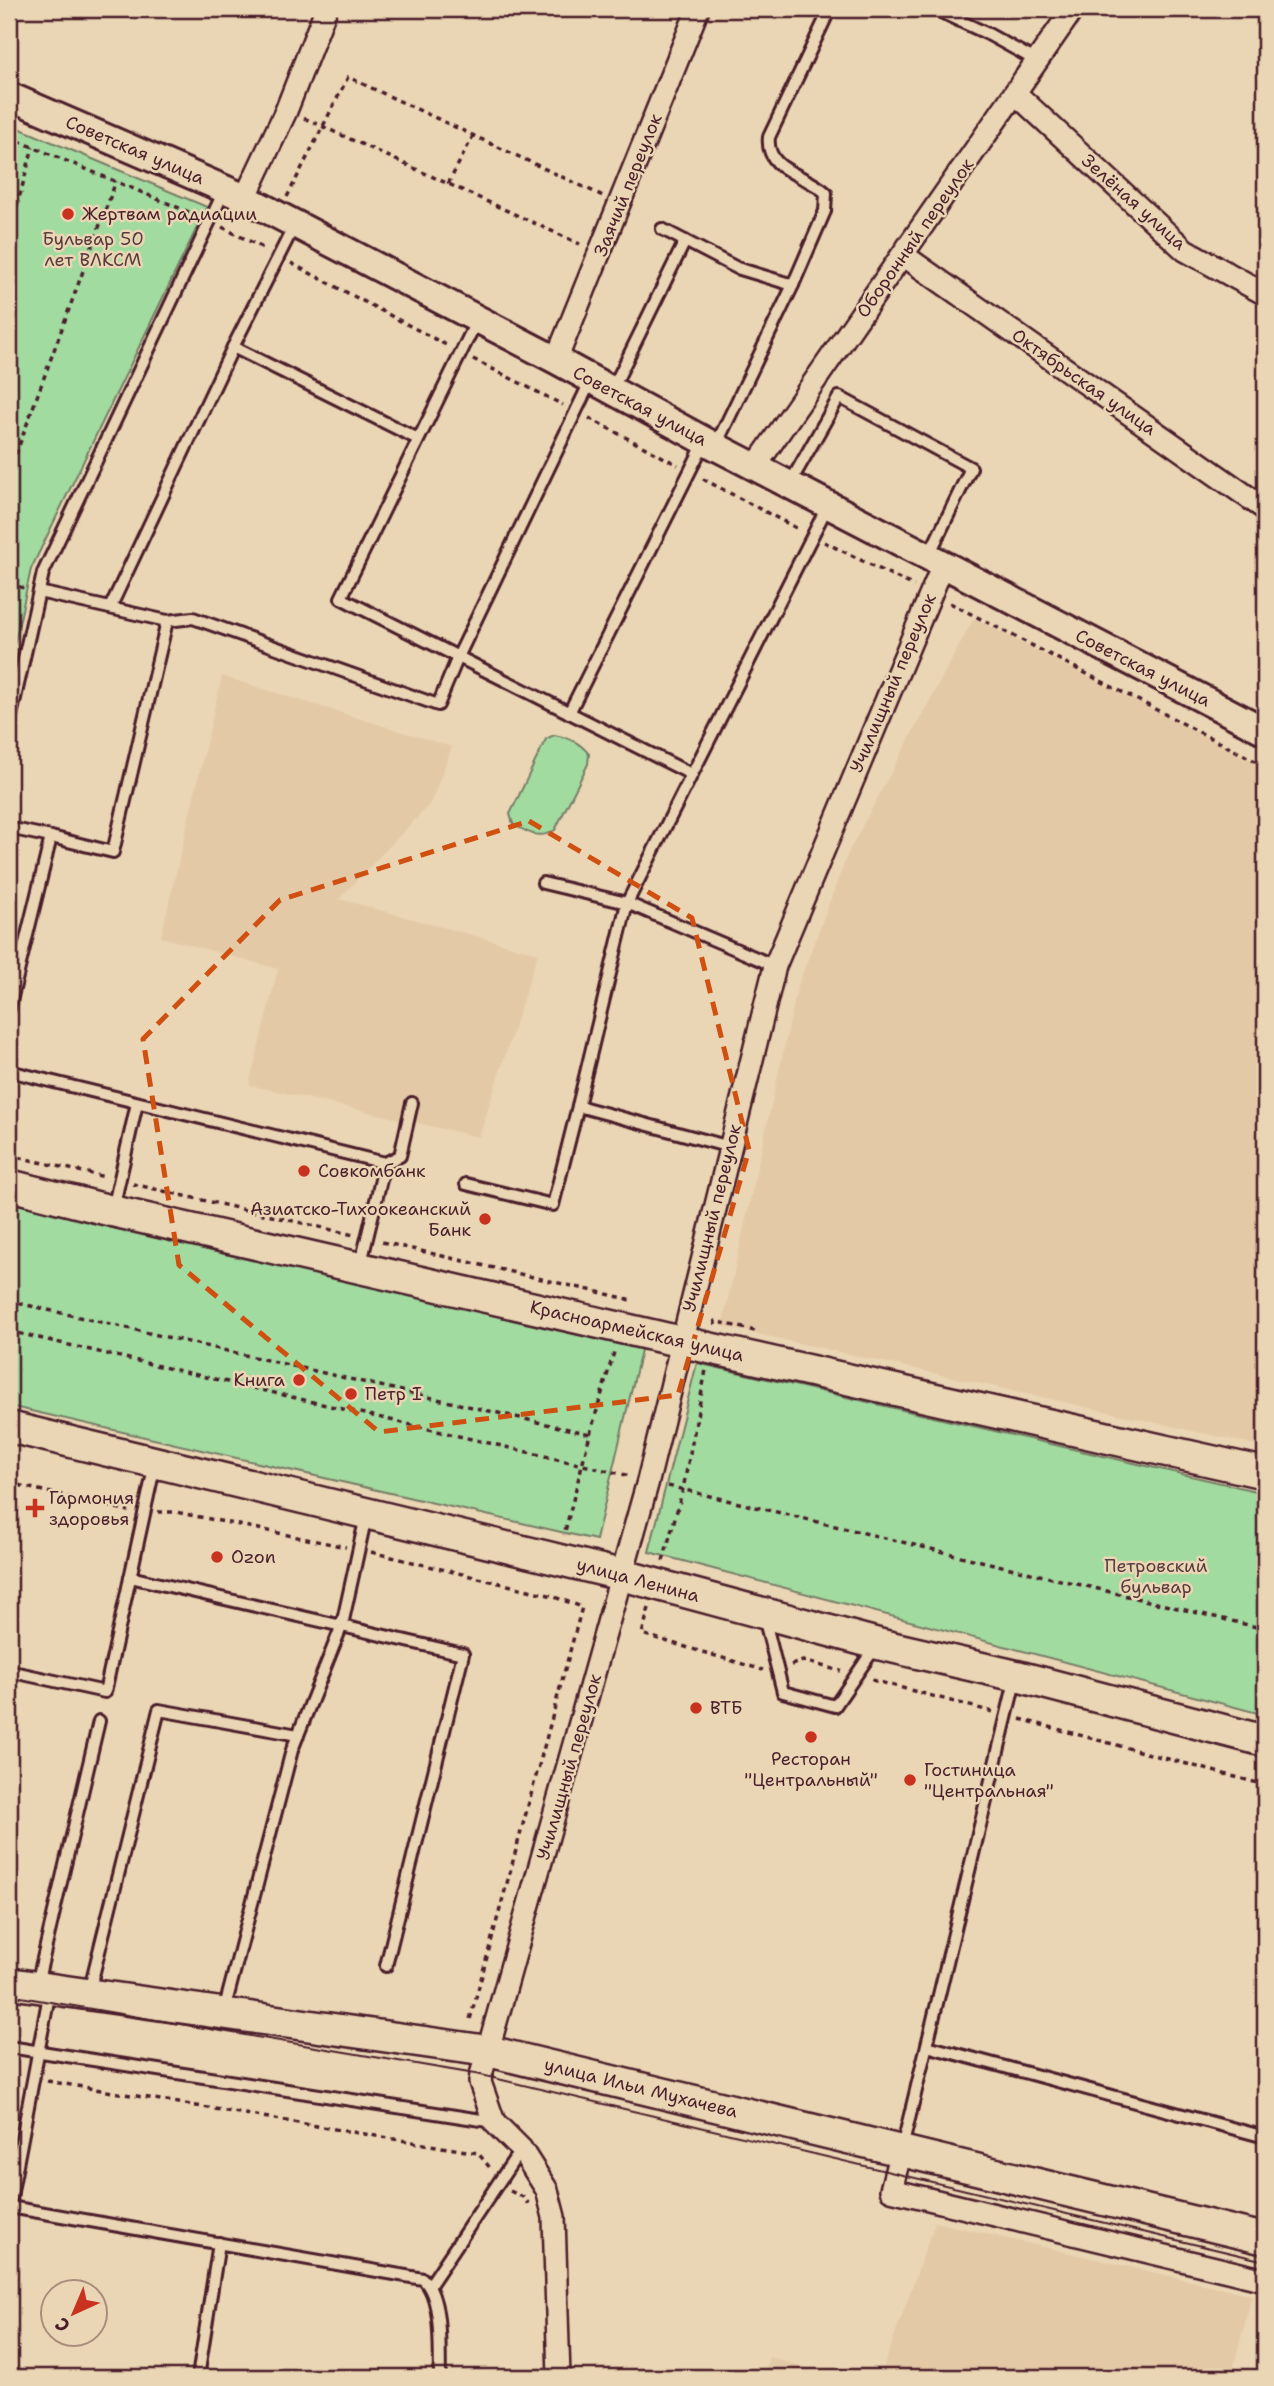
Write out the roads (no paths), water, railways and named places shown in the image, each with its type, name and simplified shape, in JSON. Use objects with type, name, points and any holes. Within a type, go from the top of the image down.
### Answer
[{"type":"main road","name":"Красноармейская улица","points":[[9,1185],[682,1342],[1265,1473]]},
{"type":"main road","name":"улица Ленина","points":[[9,1427],[558,1559],[878,1644],[1017,1676],[1265,1741]]},
{"type":"main road","name":"улица Ильи Мухачева","points":[[32,1986],[223,2013],[477,2043],[901,2151],[1265,2239]]},
{"type":"street","points":[[235,194],[286,111],[327,9]]},
{"type":"street","name":"Заячий переулок","points":[[555,360],[621,204],[698,9]]},
{"type":"street","name":"Оборонный переулок","points":[[755,467],[1073,9]]},
{"type":"street","name":"Зелёная улица","points":[[1015,93],[1185,250],[1265,294]]},
{"type":"street","name":"Советская улица","points":[[9,96],[235,194],[295,224],[710,444],[1265,731]]},
{"type":"street","name":"Октябрьская улица","points":[[903,255],[1265,509]]},
{"type":"street","name":"Училищный переулок","points":[[494,2122],[480,2082],[477,2043],[622,1575],[775,966],[930,594],[936,561]]},
{"type":"street","points":[[494,2122],[521,2149],[547,2190],[554,2217],[559,2377]]},
{"type":"street","points":[[901,2151],[891,2190],[1265,2280]]},
{"type":"lane","points":[[569,713],[690,472],[710,444],[793,285],[825,211],[827,193],[777,163],[768,147],[769,137],[830,9]]},
{"type":"lane","points":[[934,9],[1037,61]]},
{"type":"lane","points":[[9,725],[43,573],[211,221],[235,194]]},
{"type":"lane","points":[[110,608],[233,347],[295,224]]},
{"type":"lane","points":[[662,229],[737,268],[793,285]]},
{"type":"lane","points":[[38,592],[167,621],[193,618],[438,705],[458,657],[575,411],[601,385],[685,241]]},
{"type":"lane","points":[[477,320],[341,598],[691,774]]},
{"type":"lane","points":[[233,347],[418,439]]},
{"type":"lane","points":[[789,485],[839,397],[971,468],[936,561]]},
{"type":"lane","points":[[466,1184],[553,1205],[627,903],[828,505]]},
{"type":"lane","points":[[9,828],[113,852],[167,621]]},
{"type":"lane","points":[[9,1009],[51,837]]},
{"type":"lane","points":[[542,883],[627,903],[775,966]]},
{"type":"lane","points":[[9,1071],[385,1163],[400,1156],[412,1103]]},
{"type":"lane","points":[[112,1211],[137,1103]]},
{"type":"lane","points":[[578,1105],[730,1147]]},
{"type":"lane","points":[[360,1267],[385,1163]]},
{"type":"lane","points":[[9,1671],[105,1692],[155,1464]]},
{"type":"lane","points":[[223,2013],[292,1750],[342,1625],[367,1512]]},
{"type":"lane","points":[[130,1577],[463,1654],[386,1966]]},
{"type":"lane","points":[[763,1614],[783,1692],[835,1706],[878,1644]]},
{"type":"lane","points":[[901,2151],[1017,1676]]},
{"type":"lane","points":[[88,1994],[159,1710],[299,1735]]},
{"type":"lane","points":[[99,1721],[32,1986],[39,2053],[9,2207],[423,2279],[430,2285],[435,2299],[440,2377]]},
{"type":"lane","points":[[927,2046],[1265,2137]]},
{"type":"lane","points":[[9,2048],[494,2122]]},
{"type":"lane","points":[[430,2285],[521,2149]]},
{"type":"lane","points":[[198,2377],[219,2243]]},
{"type":"tram line","points":[[9,1995],[481,2075],[1265,2261]]},
{"type":"place","name":"Жертвам радиации","points":[[68,214]]},
{"type":"place","name":"Совкомбанк","points":[[304,1171]]},
{"type":"place","name":"Азиатско-Тихоокеанский Банк","points":[[485,1219]]},
{"type":"place","name":"Книга","points":[[299,1380]]},
{"type":"place","name":"Петр I","points":[[351,1394]]},
{"type":"place","name":"Гармония здоровья","points":[[35,1508]]},
{"type":"place","name":"Ozon","points":[[217,1557]]},
{"type":"place","name":"ВТБ","points":[[696,1708]]},
{"type":"place","name":"Ресторан \"Центральный\"","points":[[811,1737]]},
{"type":"place","name":"Гостиница \"Центральная\"","points":[[910,1780]]},
{"type":"park label","name":"Бульвар 50 лет ВЛКСМ","points":[[93,249]]},
{"type":"park label","name":"Петровский бульвар","points":[[1156,1576]]}]
